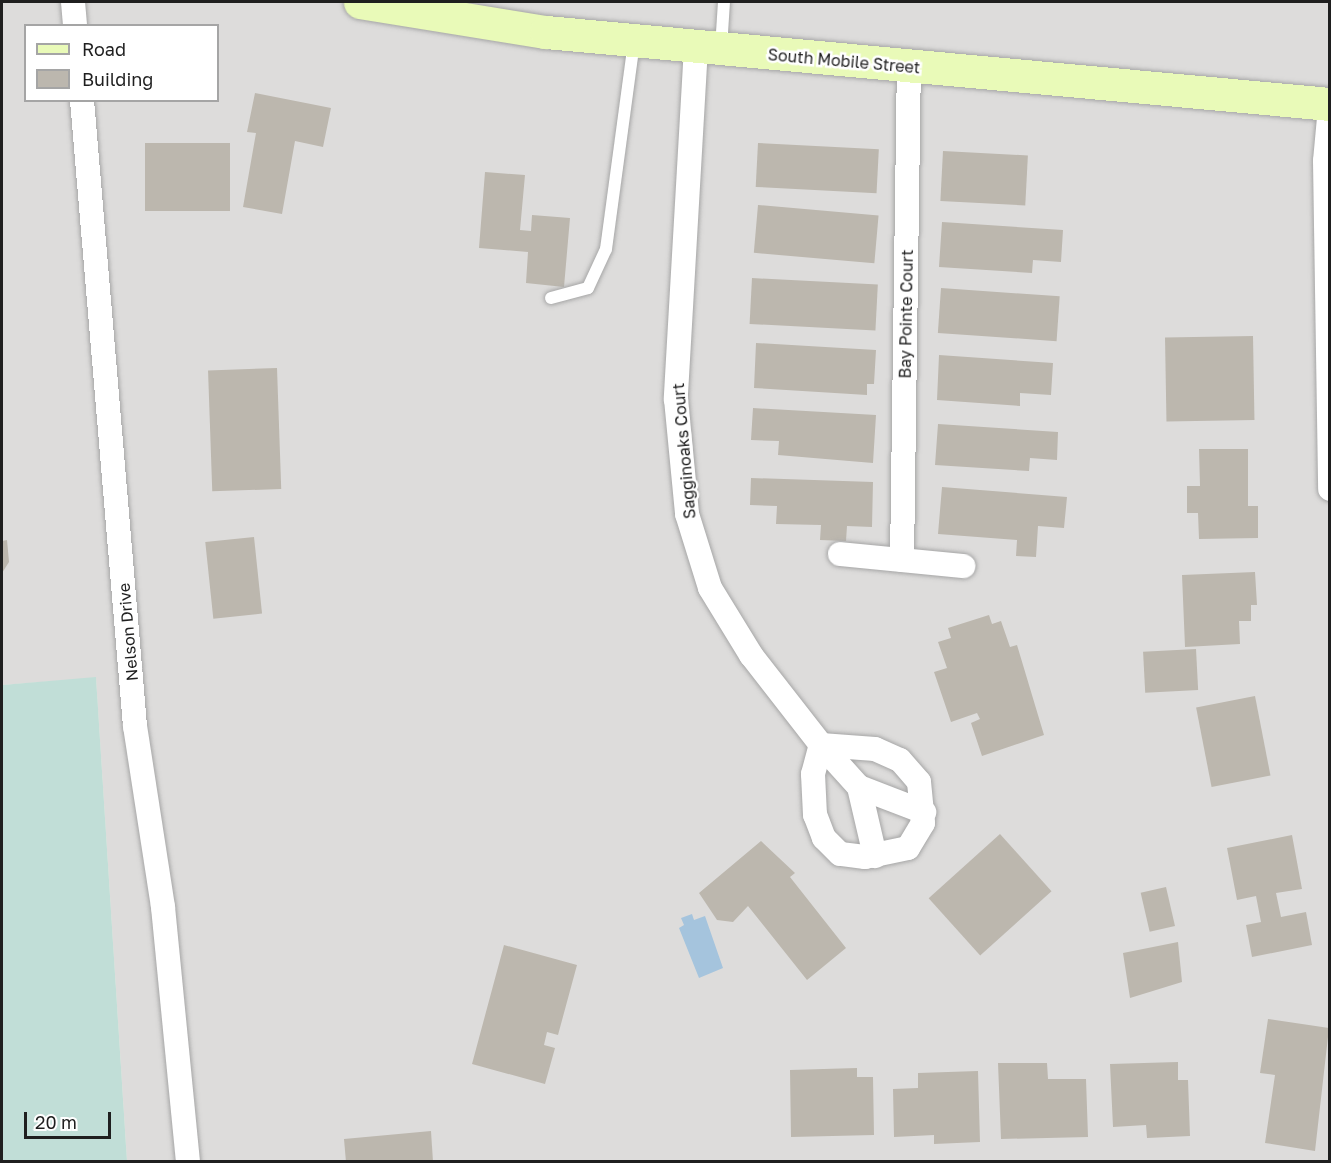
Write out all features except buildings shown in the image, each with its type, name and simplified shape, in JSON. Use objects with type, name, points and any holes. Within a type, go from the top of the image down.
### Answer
[{"type":"main road","name":"South Mobile Street","points":[[360,2],[634,41],[1329,105]]},
{"type":"street","points":[[73,2],[75,24]]},
{"type":"street","name":"Sagginoaks Court","points":[[708,48],[676,399],[687,514],[710,588],[751,655],[821,745],[859,787]]},
{"type":"street","name":"Bay Pointe Court","points":[[902,560],[909,68]]},
{"type":"street","name":"Nelson Drive","points":[[82,102],[135,726],[163,907],[188,1161]]},
{"type":"street","points":[[1329,105],[1324,161],[1329,489]]},
{"type":"street","points":[[840,554],[963,566]]},
{"type":"street","points":[[821,745],[875,749],[900,760],[919,782],[924,812],[917,837],[908,848],[875,856],[840,854],[824,838],[815,815],[813,774],[821,745]]},
{"type":"street","points":[[859,787],[924,812]]},
{"type":"street","points":[[859,787],[875,856]]},
{"type":"lane","points":[[708,48],[724,2]]},
{"type":"lane","points":[[551,298],[588,288],[606,249],[634,41]]},
{"type":"shaded area","points":[[2,2],[1329,2],[1329,1161],[127,1161],[96,678],[2,685]]},
{"type":"shaded area","points":[[96,677],[127,1161],[2,1161],[2,685]]},
{"type":"shaded area","points":[[692,914],[694,920],[705,916],[723,968],[699,978],[679,928],[684,925],[681,918]]}]
